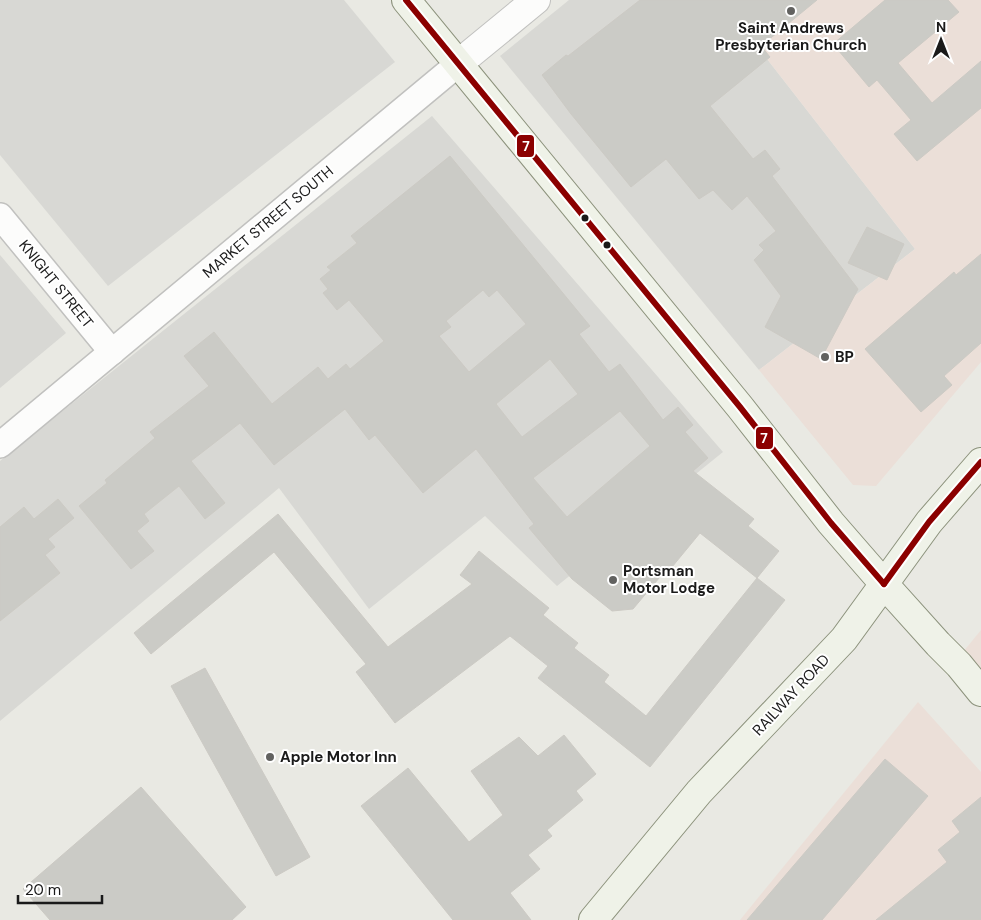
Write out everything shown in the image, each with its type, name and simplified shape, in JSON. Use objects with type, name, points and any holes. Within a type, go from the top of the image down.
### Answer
[{"type":"main road","points":[[406,0],[740,407],[831,523],[981,692]]},
{"type":"main road","name":"RAILWAY ROAD","points":[[593,920],[699,792],[844,639],[929,522],[981,462]]},
{"type":"street","name":"MARKET STREET SOUTH","points":[[0,445],[536,0]]},
{"type":"street","name":"KNIGHT STREET","points":[[0,216],[112,352]]},
{"type":"shaded area","points":[[0,0],[344,0],[395,62],[108,286],[0,155]]},
{"type":"shaded area","points":[[569,0],[721,0],[915,249],[759,370],[500,56]]},
{"type":"shaded area","points":[[721,0],[981,0],[981,362],[876,486],[853,485],[759,370],[915,249]]},
{"type":"shaded area","points":[[432,116],[723,452],[557,586],[485,516],[369,609],[279,488],[0,721],[0,461]]},
{"type":"shaded area","points":[[0,255],[66,333],[0,388]]},
{"type":"shaded area","points":[[981,630],[981,673],[963,652]]},
{"type":"shaded area","points":[[918,702],[981,772],[981,920],[740,920]]},
{"type":"building","points":[[640,0],[817,0],[761,46],[770,57],[710,106],[753,159],[765,150],[780,169],[772,176],[858,289],[821,359],[765,327],[781,296],[754,260],[764,250],[759,245],[776,231],[747,196],[732,210],[713,190],[699,199],[666,159],[631,187],[571,114],[542,75]]},
{"type":"building","points":[[885,0],[948,0],[959,12],[898,63],[932,103],[981,61],[981,108],[917,161],[894,134],[911,120],[877,80],[869,87],[833,44]]},
{"type":"building","points":[[450,156],[590,326],[579,334],[609,372],[620,364],[663,420],[678,407],[693,425],[685,432],[708,458],[693,471],[754,519],[748,526],[779,551],[757,578],[700,533],[633,609],[612,611],[572,579],[529,528],[534,524],[476,449],[423,493],[375,435],[369,440],[345,409],[274,465],[240,423],[191,461],[225,503],[205,519],[179,486],[144,514],[149,521],[137,531],[154,551],[131,569],[79,506],[107,483],[105,480],[155,438],[150,432],[209,386],[184,356],[214,332],[272,404],[318,367],[328,379],[346,364],[350,369],[384,341],[349,300],[337,310],[323,293],[328,289],[320,279],[331,270],[327,267],[357,243],[351,236]],"holes":[[[483,290],[489,297],[497,290],[526,324],[469,372],[439,336],[451,327],[446,321]],[[550,359],[578,394],[522,437],[496,404]],[[620,411],[650,446],[567,517],[533,478]]]},
{"type":"building","points":[[867,227],[904,244],[887,280],[848,263]]},
{"type":"building","points":[[981,254],[981,343],[944,376],[952,385],[921,412],[865,349],[954,272],[956,275]]},
{"type":"building","points":[[58,499],[74,518],[48,539],[55,547],[45,555],[60,573],[0,621],[0,527],[24,507],[34,519]]},
{"type":"building","points":[[278,514],[388,647],[472,584],[460,575],[479,551],[549,608],[543,615],[578,643],[574,648],[609,675],[604,682],[646,716],[757,578],[785,600],[650,767],[538,678],[548,666],[510,636],[395,723],[356,672],[366,664],[274,552],[151,654],[134,633]]},
{"type":"building","points":[[205,668],[310,857],[276,876],[171,686]]},
{"type":"building","points":[[564,735],[596,774],[576,791],[583,800],[547,830],[552,836],[528,855],[540,869],[510,893],[531,920],[453,920],[361,806],[408,768],[469,842],[503,815],[471,771],[519,737],[538,756]]},
{"type":"building","points":[[885,759],[928,796],[822,920],[747,920]]},
{"type":"building","points":[[141,787],[246,907],[232,920],[50,920],[23,889]]},
{"type":"building","points":[[981,797],[981,920],[876,920],[947,862],[938,850],[960,832],[952,821]]},
{"type":"transit line","name":"7","points":[[406,0],[740,407],[831,523],[884,584]]},
{"type":"transit line","name":"7","points":[[884,584],[929,522],[981,462]]},
{"type":"place","name":"Saint Andrews Presbyterian Church","points":[[791,11]]},
{"type":"place","name":"BP","points":[[825,357]]},
{"type":"place","name":"Portsman Motor Lodge","points":[[613,580]]},
{"type":"place","name":"Apple Motor Inn","points":[[270,757]]}]
